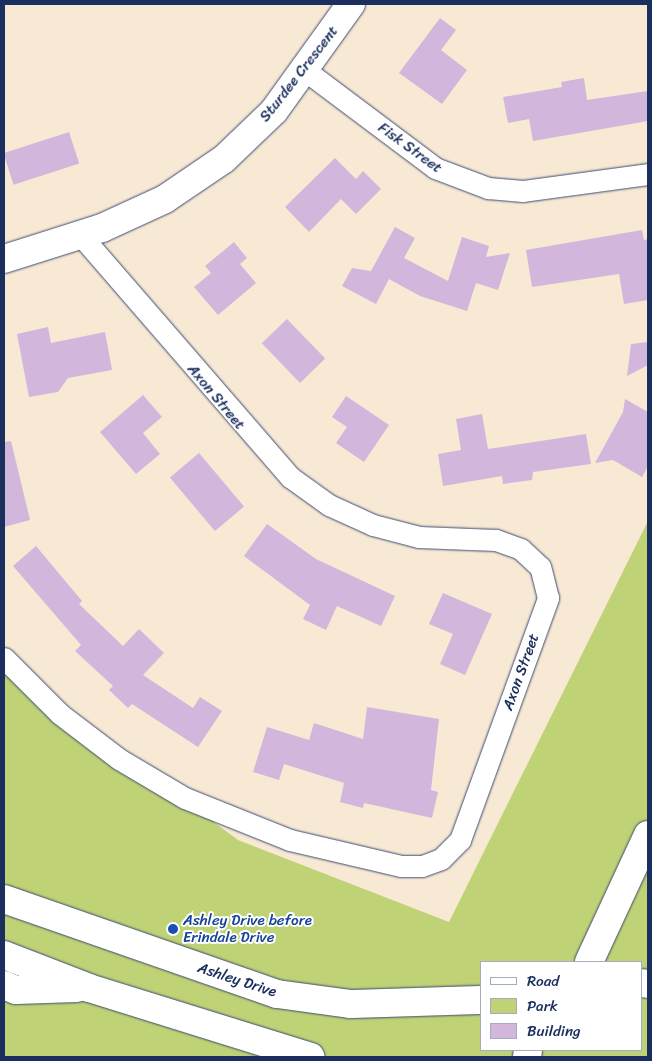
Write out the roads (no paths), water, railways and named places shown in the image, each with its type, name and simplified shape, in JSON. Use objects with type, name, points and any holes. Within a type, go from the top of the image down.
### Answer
[{"type":"main road","name":"Sturdee Crescent","points":[[4,259],[82,237],[165,199],[224,159],[274,111],[306,71],[352,4]]},
{"type":"main road","points":[[589,961],[648,835]]},
{"type":"main road","name":"Ashley Drive","points":[[4,899],[277,994],[351,1004],[480,1000]]},
{"type":"main road","points":[[4,955],[89,988],[310,1057]]},
{"type":"main road","points":[[4,986],[16,990],[89,988]]},
{"type":"street","name":"Fisk Street","points":[[306,71],[435,168],[488,188],[524,191],[648,174]]},
{"type":"street","name":"Axon Street","points":[[4,658],[60,714],[120,759],[185,798],[290,840],[401,866],[422,866],[441,859],[460,840],[548,598],[540,567],[521,549],[496,540],[419,537],[373,525],[329,505],[290,478],[82,237]]},
{"type":"place","name":"Ashley Drive before Erindale Drive","points":[[173,929]]}]
